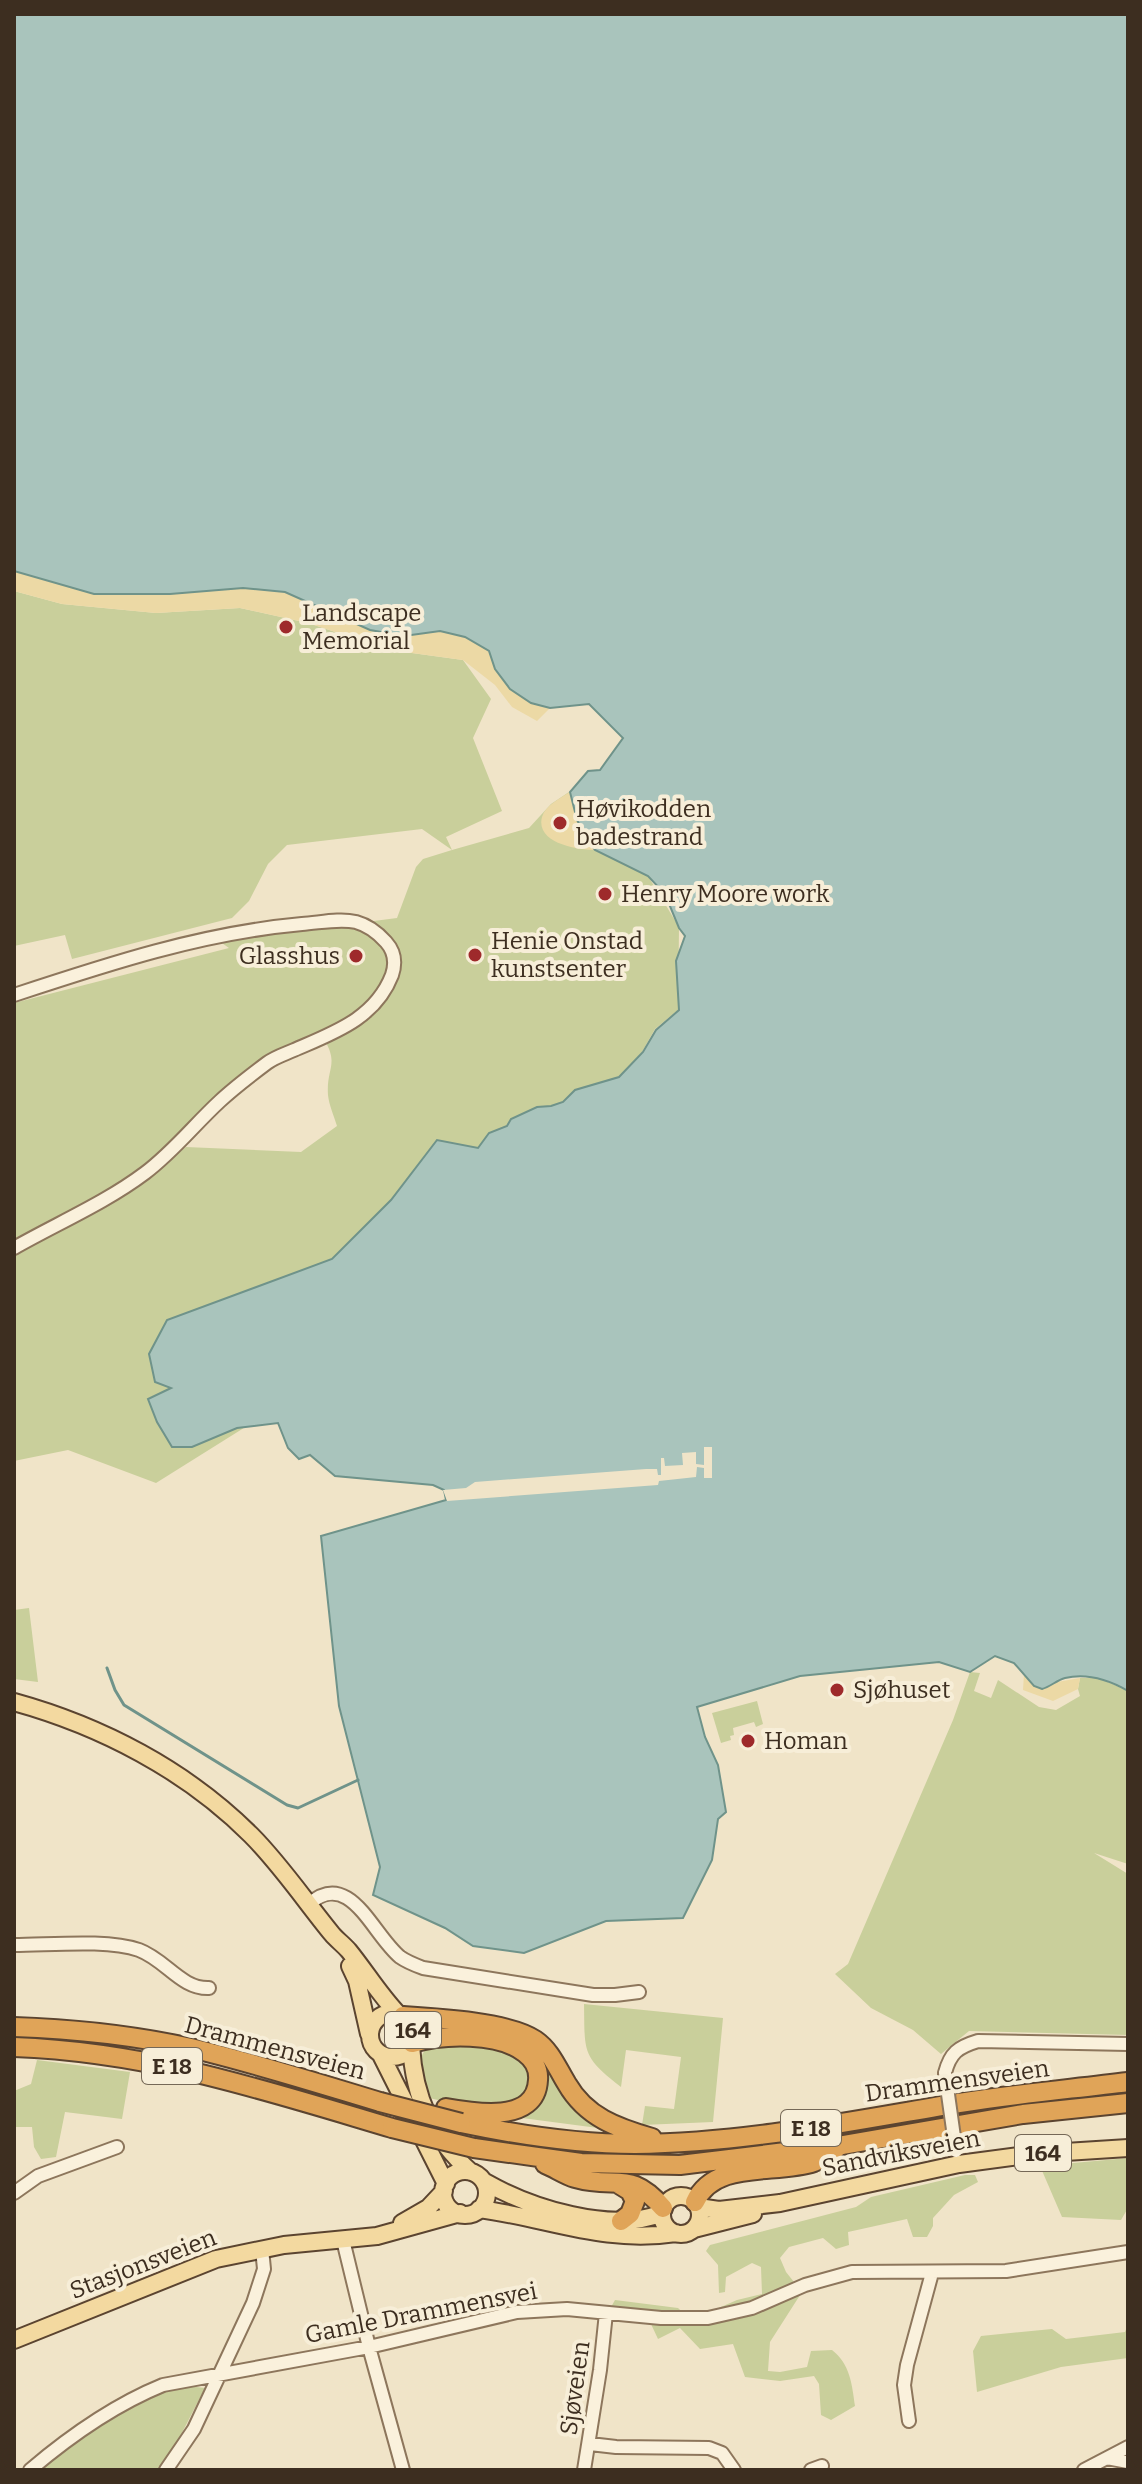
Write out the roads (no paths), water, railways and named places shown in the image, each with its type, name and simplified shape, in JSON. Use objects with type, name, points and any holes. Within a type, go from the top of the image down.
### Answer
[{"type":"highway","name":"E 18","points":[[400,2015],[484,2025],[526,2035],[549,2053],[571,2091],[598,2118],[636,2133],[678,2143]]},
{"type":"highway","name":"Drammensveien","points":[[14,2027],[79,2030],[162,2042],[223,2056],[350,2093],[377,2095],[461,2123],[548,2139],[631,2144],[769,2135],[1021,2094],[1128,2082]]},
{"type":"highway","name":"E 18","points":[[377,2095],[478,2112],[515,2110],[527,2104],[534,2095],[538,2079],[536,2067],[528,2054],[501,2042],[447,2036],[412,2045]]},
{"type":"highway","name":"Drammensveien","points":[[14,2047],[89,2053],[175,2066],[474,2148],[532,2158],[619,2165],[680,2165],[843,2145],[1023,2114],[1128,2103]]},
{"type":"highway","name":"E 18","points":[[696,2204],[703,2188],[720,2177],[814,2161],[843,2145]]},
{"type":"highway","name":"E 18","points":[[532,2158],[575,2178],[641,2186],[663,2211]]},
{"type":"highway","points":[[617,2183],[630,2191],[635,2201],[630,2214],[621,2221]]},
{"type":"main road","points":[[14,1702],[61,1716],[132,1748],[193,1787],[251,1836],[400,2015]]},
{"type":"main road","points":[[334,1936],[357,1981],[369,2034]]},
{"type":"main road","name":"164","points":[[694,2229],[686,2233],[646,2236],[602,2234],[479,2209],[470,2214],[460,2213],[448,2205],[436,2160],[381,2055],[372,2046],[369,2034],[377,2018],[387,2014],[400,2015],[412,2028],[417,2095],[439,2134],[478,2177],[508,2195],[545,2208],[621,2221],[641,2220],[663,2211],[675,2197],[684,2196],[696,2204]]},
{"type":"main road","name":"164","points":[[381,2055],[395,2057],[412,2045]]},
{"type":"main road","name":"Sandviksveien","points":[[696,2204],[719,2210],[780,2203],[877,2181],[957,2157],[1128,2148]]},
{"type":"main road","points":[[445,2187],[456,2173],[478,2177],[487,2197],[479,2209]]},
{"type":"main road","name":"Stasjonsveien","points":[[388,2233],[428,2208],[445,2187]]},
{"type":"main road","name":"Sandviksveien","points":[[694,2229],[744,2217],[780,2203]]},
{"type":"main road","points":[[694,2229],[699,2220],[696,2204]]},
{"type":"main road","points":[[663,2211],[666,2227],[676,2233]]},
{"type":"main road","name":"Stasjonsveien","points":[[14,2340],[195,2266],[262,2249],[388,2233],[460,2213]]},
{"type":"street","points":[[14,995],[190,940],[343,921],[357,922],[378,934],[393,950],[395,961],[389,982],[364,1015],[349,1026],[270,1061],[220,1101],[175,1147],[138,1178],[117,1193],[14,1248]]},
{"type":"street","points":[[309,1904],[322,1894],[340,1893],[352,1901],[401,1957],[423,1968],[593,1995],[639,1992]]},
{"type":"street","points":[[14,1945],[115,1945],[139,1950],[161,1960],[190,1986],[209,1988]]},
{"type":"street","points":[[957,2157],[945,2073],[949,2056],[962,2046],[978,2041],[1128,2044]]},
{"type":"street","points":[[14,2193],[38,2176],[117,2147]]},
{"type":"street","points":[[343,2240],[403,2470]]},
{"type":"street","points":[[166,2470],[194,2429],[261,2282],[264,2269],[262,2249]]},
{"type":"street","name":"Gamle Drammensvei","points":[[30,2470],[131,2398],[163,2385],[369,2347],[517,2312],[544,2309],[661,2318],[708,2318],[752,2308],[805,2285],[852,2272],[1006,2271],[1128,2252]]},
{"type":"street","points":[[909,2421],[904,2385],[907,2365],[932,2273]]},
{"type":"street","name":"Sjøveien","points":[[584,2470],[606,2313]]},
{"type":"street","points":[[590,2444],[709,2448],[722,2453],[734,2470]]},
{"type":"street","points":[[1084,2470],[1128,2447]]},
{"type":"street","points":[[1107,2458],[1128,2462]]},
{"type":"water","points":[[14,14],[1128,14],[1128,1691],[1106,1681],[1081,1676],[1065,1678],[1042,1689],[1034,1686],[1014,1663],[995,1656],[970,1672],[939,1662],[800,1676],[697,1707],[705,1737],[718,1765],[726,1812],[718,1819],[712,1860],[683,1918],[606,1921],[524,1953],[473,1946],[445,1928],[373,1895],[380,1867],[339,1706],[321,1536],[446,1500],[444,1490],[433,1485],[335,1476],[310,1455],[299,1459],[288,1448],[278,1423],[237,1428],[192,1447],[172,1447],[148,1399],[171,1388],[155,1382],[149,1354],[167,1320],[332,1259],[391,1200],[437,1140],[478,1148],[489,1133],[507,1126],[511,1119],[537,1107],[563,1102],[575,1090],[619,1077],[643,1052],[656,1030],[679,1010],[676,961],[685,936],[665,894],[648,876],[595,850],[577,820],[570,792],[588,771],[600,770],[623,738],[589,704],[550,708],[531,703],[510,689],[495,669],[489,651],[465,637],[440,631],[404,636],[370,630],[285,592],[243,588],[170,594],[94,594],[14,571]]},
{"type":"waterway","points":[[107,1668],[124,1705],[287,1805],[298,1808],[358,1780]]},
{"type":"place","name":"Landscape Memorial","points":[[286,627]]},
{"type":"place","name":"Høvikodden badestrand","points":[[560,823]]},
{"type":"place","name":"Henry Moore work","points":[[605,894]]},
{"type":"place","name":"Henie Onstad kunstsenter","points":[[475,955]]},
{"type":"place","name":"Glasshus","points":[[356,956]]},
{"type":"place","name":"Sjøhuset","points":[[837,1690]]},
{"type":"place","name":"Homan","points":[[748,1741]]}]
